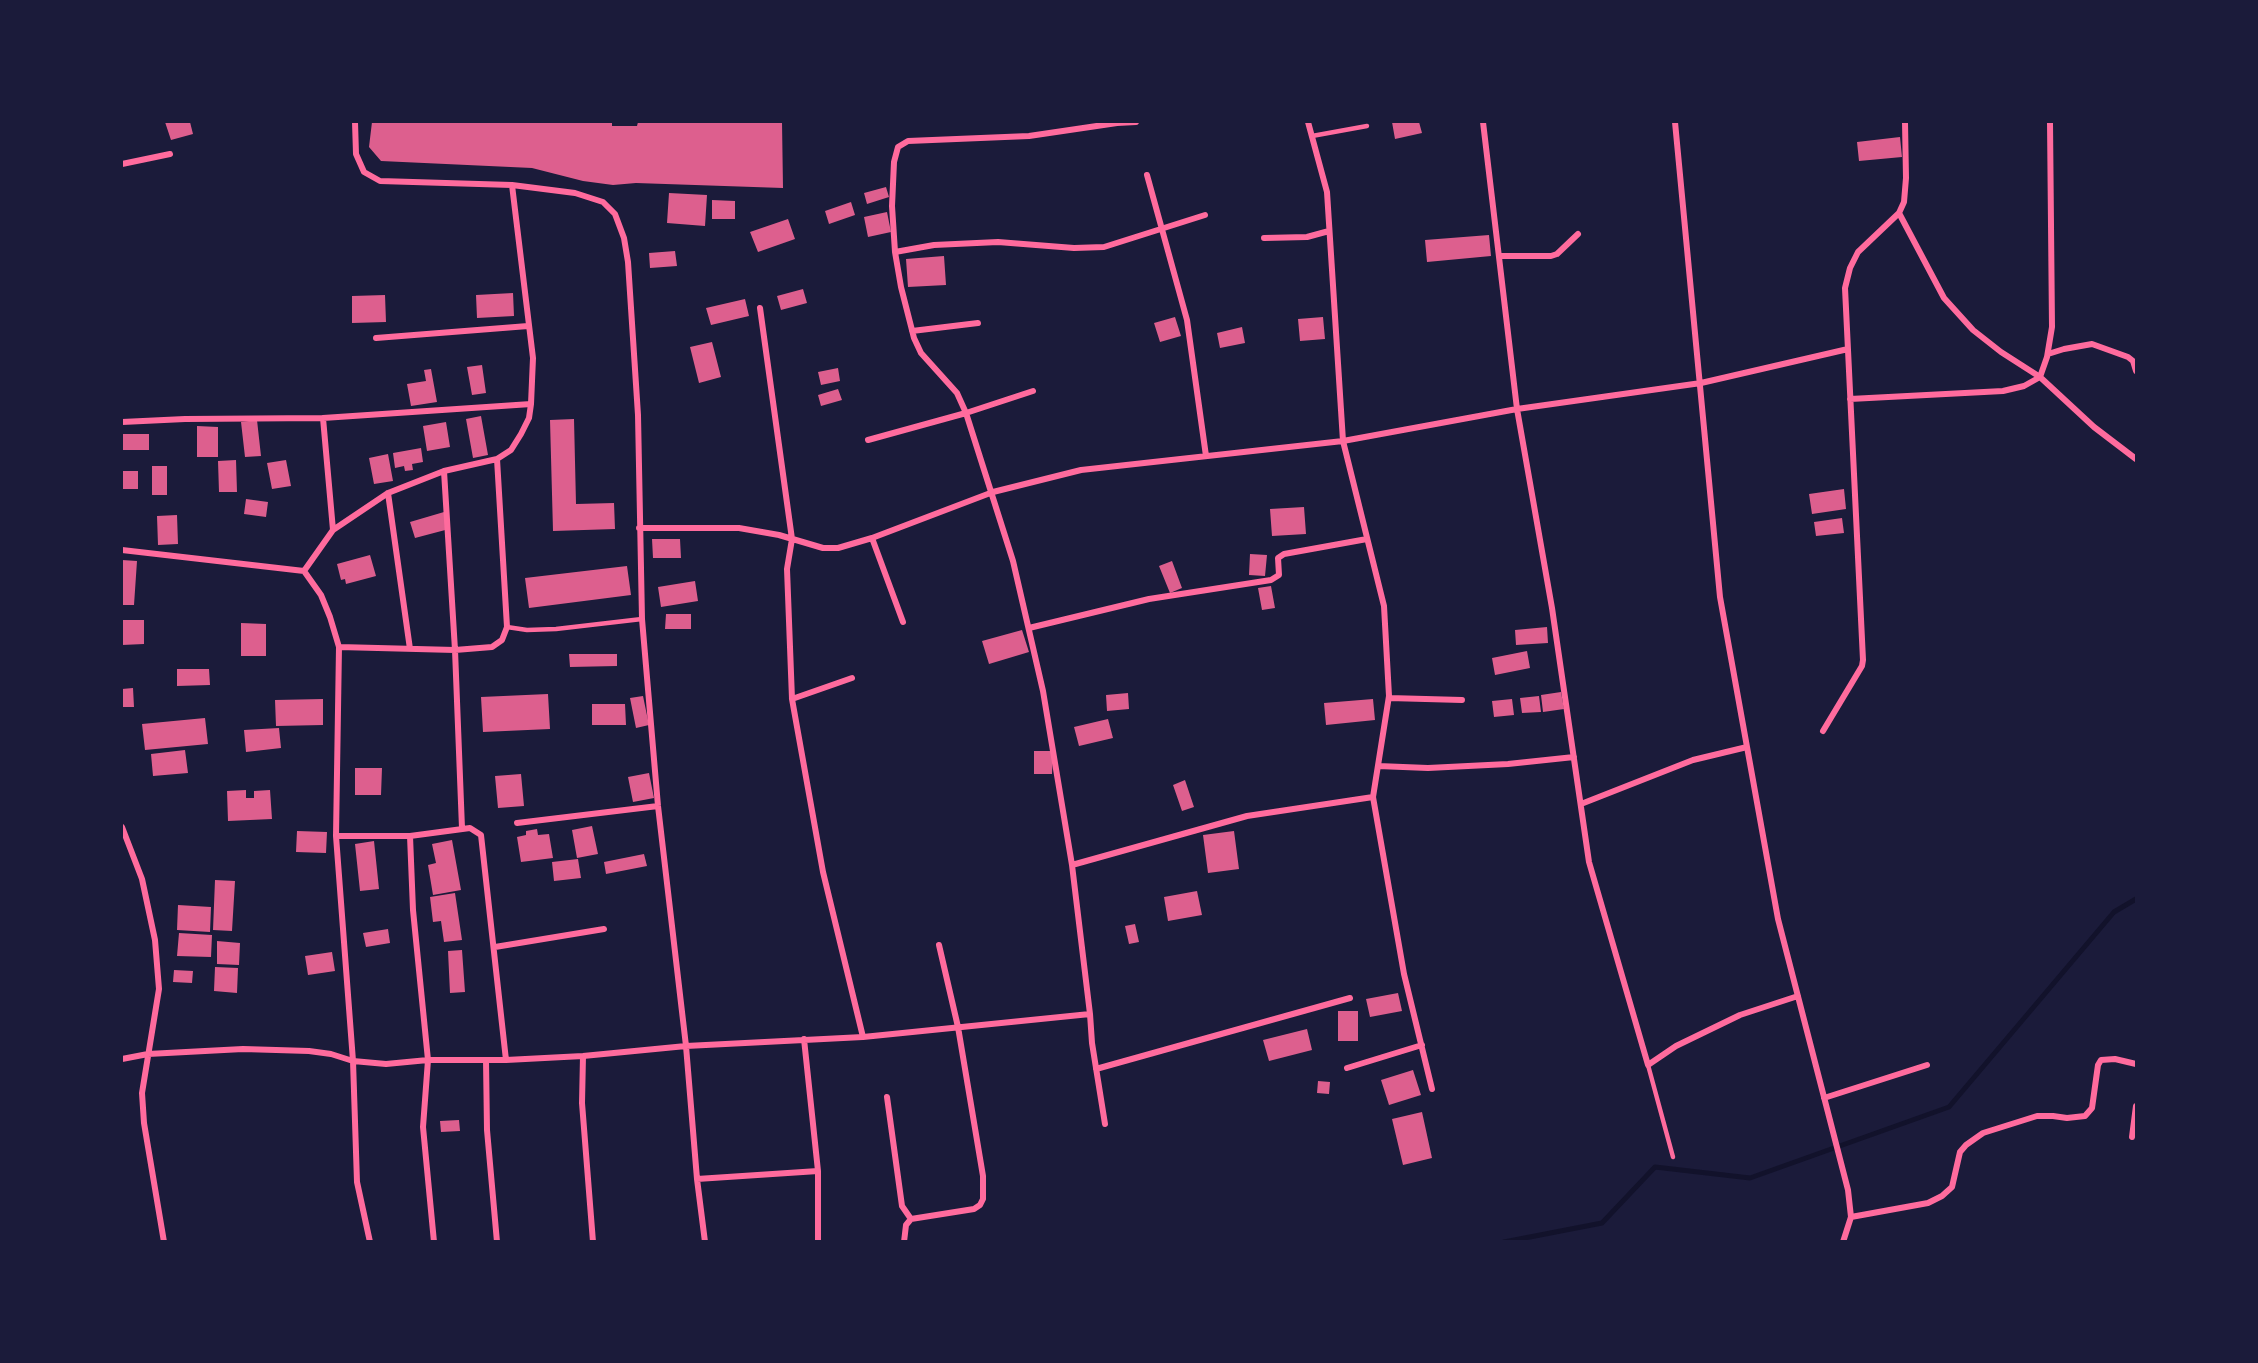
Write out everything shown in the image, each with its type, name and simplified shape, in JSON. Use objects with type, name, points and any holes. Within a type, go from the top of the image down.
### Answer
[{"type":"street","points":[[355,122],[356,154],[364,172],[380,181],[512,185],[575,193],[603,202],[615,214],[628,262],[638,415],[642,619],[658,806],[686,1046],[697,1179],[705,1242]]},
{"type":"street","points":[[1105,1124],[1096,1069],[1072,865],[1043,691],[1029,628],[993,492],[966,413],[957,393],[921,353],[912,331],[895,252],[892,206],[894,162],[898,147],[903,142],[1029,136],[1117,122],[1136,122]]},
{"type":"street","points":[[1308,122],[1327,192],[1343,441],[1384,606],[1389,698],[1373,796],[1404,974],[1432,1089]]},
{"type":"street","points":[[1483,122],[1517,409],[1552,608],[1589,862],[1648,1065],[1676,1046],[1740,1015],[1798,996]]},
{"type":"street","points":[[1675,122],[1720,597],[1778,919],[1848,1190],[1851,1216],[1843,1242]]},
{"type":"street","points":[[1823,731],[1862,666],[1863,660],[1845,288],[1850,268],[1858,252],[1899,213],[1904,202],[1905,122]]},
{"type":"street","points":[[1850,399],[2003,391],[2024,386],[2040,377],[2048,354],[2052,327],[2050,122]]},
{"type":"street","points":[[122,165],[170,154]]},
{"type":"street","points":[[1147,175],[1187,320],[1206,456]]},
{"type":"street","points":[[304,571],[333,530],[388,494],[444,471],[497,459],[511,450],[521,434],[529,418],[533,358],[512,185]]},
{"type":"street","points":[[1899,213],[1944,298],[1973,330],[2001,352],[2040,377],[2094,427],[2136,459]]},
{"type":"street","points":[[895,252],[934,246],[998,242],[1074,248],[1104,247],[1205,215]]},
{"type":"street","points":[[1264,237],[1307,237],[1329,231]]},
{"type":"street","points":[[1499,256],[1551,256],[1557,254],[1578,234]]},
{"type":"street","points":[[760,308],[792,539],[787,569],[792,699],[823,872],[863,1037]]},
{"type":"street","points":[[912,331],[978,323]]},
{"type":"street","points":[[376,339],[528,326]]},
{"type":"street","points":[[2048,354],[2092,344],[2128,357],[2133,361],[2136,371]]},
{"type":"street","points":[[639,528],[739,528],[823,548],[838,548],[872,538],[993,492],[1081,470],[1343,441],[1517,409],[1701,383],[1848,349]]},
{"type":"street","points":[[868,440],[966,413],[1033,391]]},
{"type":"street","points":[[122,422],[322,418],[531,405]]},
{"type":"street","points":[[322,418],[333,530]]},
{"type":"street","points":[[339,647],[455,650],[492,647],[502,640],[507,627],[497,459]]},
{"type":"street","points":[[444,471],[455,650],[462,828]]},
{"type":"street","points":[[388,494],[410,649]]},
{"type":"street","points":[[872,538],[903,622]]},
{"type":"street","points":[[1029,628],[1149,599],[1271,580],[1279,575],[1278,558],[1284,554],[1367,539]]},
{"type":"street","points":[[122,550],[304,571],[321,595],[330,616],[339,647],[336,836],[353,1061],[357,1182],[370,1242]]},
{"type":"street","points":[[792,699],[852,678]]},
{"type":"street","points":[[1389,698],[1462,700]]},
{"type":"street","points":[[1581,804],[1693,760],[1747,747]]},
{"type":"street","points":[[1378,766],[1428,768],[1508,764],[1574,757]]},
{"type":"street","points":[[1072,865],[1246,816],[1373,796]]},
{"type":"street","points":[[517,823],[658,806]]},
{"type":"street","points":[[122,826],[142,879],[154,940],[159,989],[142,1093],[144,1123],[164,1242]]},
{"type":"street","points":[[336,836],[410,836],[462,828],[470,828],[481,835],[506,1060]]},
{"type":"street","points":[[410,836],[413,910],[428,1060],[423,1127],[434,1242]]},
{"type":"street","points":[[495,947],[604,929]]},
{"type":"street","points":[[904,1242],[906,1225],[910,1219],[974,1209],[983,1199],[983,1176],[958,1027],[939,945]]},
{"type":"street","points":[[1096,1069],[1350,998]]},
{"type":"street","points":[[122,1059],[148,1054],[243,1049],[309,1051],[332,1054],[353,1061],[386,1064],[428,1060],[506,1060],[584,1056],[686,1046],[863,1037],[1090,1014]]},
{"type":"street","points":[[804,1039],[819,1171],[818,1242]]},
{"type":"street","points":[[1347,1068],[1422,1045]]},
{"type":"street","points":[[584,1056],[582,1103],[593,1242]]},
{"type":"street","points":[[1851,1216],[1928,1203],[1942,1196],[1952,1187],[1960,1152],[1983,1133],[2037,1116],[2067,1119],[2085,1116],[2092,1108],[2098,1065],[2101,1060],[2115,1059],[2136,1064]]},
{"type":"street","points":[[486,1060],[487,1130],[497,1242]]},
{"type":"street","points":[[1824,1098],[1928,1065]]},
{"type":"street","points":[[887,1097],[902,1206],[910,1219]]},
{"type":"street","points":[[2132,1137],[2136,1106]]},
{"type":"street","points":[[697,1179],[819,1171]]},
{"type":"lane","points":[[1312,136],[1367,126]]},
{"type":"lane","points":[[507,627],[527,630],[556,629],[642,619]]},
{"type":"lane","points":[[1648,1065],[1673,1157]]},
{"type":"building","points":[[165,122],[190,122],[193,134],[171,140]]},
{"type":"building","points":[[372,122],[612,122],[612,126],[637,126],[638,122],[782,122],[783,188],[636,183],[613,185],[583,181],[532,168],[381,161],[369,147]]},
{"type":"building","points":[[1392,122],[1419,122],[1422,133],[1395,139]]},
{"type":"building","points":[[1900,137],[1902,157],[1859,161],[1857,142]]},
{"type":"building","points":[[886,187],[889,197],[867,204],[864,193]]},
{"type":"building","points":[[669,193],[707,195],[705,226],[667,223]]},
{"type":"building","points":[[712,200],[735,201],[735,219],[712,219]]},
{"type":"building","points":[[851,202],[855,215],[829,224],[825,211]]},
{"type":"building","points":[[887,212],[891,232],[868,237],[864,217]]},
{"type":"building","points":[[788,219],[795,239],[758,252],[750,232]]},
{"type":"building","points":[[1489,235],[1491,256],[1427,262],[1425,240]]},
{"type":"building","points":[[675,251],[677,266],[650,268],[649,253]]},
{"type":"building","points":[[944,256],[946,285],[908,287],[906,259]]},
{"type":"building","points":[[803,289],[807,303],[781,310],[777,296]]},
{"type":"building","points":[[513,293],[514,316],[477,318],[476,295]]},
{"type":"building","points":[[385,295],[386,322],[352,323],[352,296]]},
{"type":"building","points":[[745,299],[749,316],[711,325],[706,308]]},
{"type":"building","points":[[1175,317],[1181,336],[1160,342],[1154,323]]},
{"type":"building","points":[[1323,317],[1325,339],[1300,341],[1298,319]]},
{"type":"building","points":[[1242,327],[1245,343],[1220,348],[1217,333]]},
{"type":"building","points":[[712,342],[721,377],[699,383],[690,347]]},
{"type":"building","points":[[482,365],[486,393],[472,395],[467,367]]},
{"type":"building","points":[[838,368],[840,381],[821,385],[818,372]]},
{"type":"building","points":[[431,369],[437,402],[411,406],[407,384],[426,381],[424,370]]},
{"type":"building","points":[[838,389],[842,400],[821,406],[818,395]]},
{"type":"building","points":[[481,416],[488,455],[473,458],[466,419]]},
{"type":"building","points":[[574,419],[576,504],[614,503],[615,529],[553,531],[550,420]]},
{"type":"building","points":[[257,420],[261,456],[245,457],[241,422]]},
{"type":"building","points":[[446,422],[450,447],[427,451],[423,426]]},
{"type":"building","points":[[197,426],[218,427],[218,457],[197,457]]},
{"type":"building","points":[[122,434],[149,434],[149,450],[122,450]]},
{"type":"building","points":[[421,448],[423,462],[412,464],[413,470],[405,471],[404,466],[395,468],[393,453]]},
{"type":"building","points":[[388,454],[393,481],[374,484],[369,458]]},
{"type":"building","points":[[236,460],[237,492],[219,492],[218,461]]},
{"type":"building","points":[[286,460],[291,486],[272,489],[267,463]]},
{"type":"building","points":[[152,466],[167,466],[167,495],[152,495]]},
{"type":"building","points":[[122,471],[138,471],[138,489],[122,489]]},
{"type":"building","points":[[1844,489],[1846,509],[1812,514],[1809,494]]},
{"type":"building","points":[[246,499],[268,502],[266,517],[244,514]]},
{"type":"building","points":[[1304,507],[1306,534],[1272,536],[1270,509]]},
{"type":"building","points":[[444,512],[449,529],[415,538],[410,522]]},
{"type":"building","points":[[177,515],[178,544],[158,545],[157,516]]},
{"type":"building","points":[[1842,518],[1844,533],[1816,536],[1814,522]]},
{"type":"building","points":[[652,539],[680,539],[681,558],[653,558]]},
{"type":"building","points":[[1250,554],[1267,555],[1265,576],[1249,575]]},
{"type":"building","points":[[370,555],[376,576],[346,584],[345,579],[341,580],[337,564]]},
{"type":"building","points":[[122,560],[137,561],[134,605],[122,605]]},
{"type":"building","points":[[1172,561],[1182,588],[1170,593],[1159,566]]},
{"type":"building","points":[[627,566],[631,595],[529,608],[525,578]]},
{"type":"building","points":[[695,581],[698,601],[661,607],[658,587]]},
{"type":"building","points":[[1271,586],[1275,608],[1262,610],[1258,588]]},
{"type":"building","points":[[666,614],[691,614],[691,629],[665,629]]},
{"type":"building","points":[[122,620],[144,620],[144,644],[122,645]]},
{"type":"building","points":[[241,623],[266,624],[266,656],[241,656]]},
{"type":"building","points":[[1547,627],[1548,643],[1516,645],[1515,630]]},
{"type":"building","points":[[1022,630],[1029,652],[989,664],[982,641]]},
{"type":"building","points":[[1527,651],[1530,668],[1495,675],[1492,658]]},
{"type":"building","points":[[569,654],[617,654],[617,666],[570,667]]},
{"type":"building","points":[[177,669],[209,669],[210,685],[177,686]]},
{"type":"building","points":[[133,688],[134,707],[122,707],[122,689]]},
{"type":"building","points":[[1561,692],[1564,709],[1543,712],[1541,695]]},
{"type":"building","points":[[1128,693],[1129,709],[1107,711],[1106,695]]},
{"type":"building","points":[[548,694],[550,729],[483,732],[481,697]]},
{"type":"building","points":[[643,696],[649,725],[636,728],[630,698]]},
{"type":"building","points":[[1539,696],[1541,712],[1522,713],[1520,698]]},
{"type":"building","points":[[323,699],[323,725],[276,726],[275,700]]},
{"type":"building","points":[[1373,699],[1375,720],[1326,725],[1324,703]]},
{"type":"building","points":[[1512,699],[1514,715],[1494,717],[1492,701]]},
{"type":"building","points":[[592,704],[625,704],[626,725],[592,725]]},
{"type":"building","points":[[205,718],[208,744],[145,750],[142,724]]},
{"type":"building","points":[[1108,719],[1113,738],[1079,746],[1074,727]]},
{"type":"building","points":[[279,728],[281,748],[246,752],[244,730]]},
{"type":"building","points":[[185,750],[188,773],[153,776],[151,754]]},
{"type":"building","points":[[1034,751],[1053,751],[1052,774],[1034,774]]},
{"type":"building","points":[[355,768],[382,768],[381,795],[355,795]]},
{"type":"building","points":[[649,773],[654,798],[633,802],[628,777]]},
{"type":"building","points":[[521,774],[524,806],[498,808],[495,776]]},
{"type":"building","points":[[1185,780],[1194,807],[1182,811],[1173,785]]},
{"type":"building","points":[[246,790],[246,798],[254,798],[254,791],[270,790],[272,819],[228,821],[227,791]]},
{"type":"building","points":[[592,826],[598,854],[577,858],[572,830]]},
{"type":"building","points":[[537,829],[538,835],[549,834],[553,858],[521,862],[517,837],[526,835],[526,831]]},
{"type":"building","points":[[297,831],[327,832],[326,853],[296,852]]},
{"type":"building","points":[[1234,831],[1239,869],[1208,873],[1203,835]]},
{"type":"building","points":[[452,840],[461,890],[433,895],[428,865],[436,863],[432,844]]},
{"type":"building","points":[[374,841],[379,889],[360,891],[355,844]]},
{"type":"building","points":[[644,854],[647,866],[606,874],[604,862]]},
{"type":"building","points":[[578,859],[581,878],[554,881],[552,862]]},
{"type":"building","points":[[215,880],[235,881],[232,931],[213,930]]},
{"type":"building","points":[[1197,891],[1202,915],[1168,921],[1164,897]]},
{"type":"building","points":[[455,893],[462,940],[444,942],[441,921],[433,922],[430,897]]},
{"type":"building","points":[[178,905],[211,907],[210,932],[177,930]]},
{"type":"building","points":[[1135,924],[1139,942],[1129,944],[1125,926]]},
{"type":"building","points":[[388,929],[390,943],[366,947],[363,933]]},
{"type":"building","points":[[179,933],[212,935],[211,957],[177,956]]},
{"type":"building","points":[[217,941],[240,943],[239,965],[217,964]]},
{"type":"building","points":[[462,950],[465,992],[450,993],[448,951]]},
{"type":"building","points":[[332,952],[335,971],[308,975],[305,956]]},
{"type":"building","points":[[215,967],[238,968],[237,993],[214,991]]},
{"type":"building","points":[[174,970],[193,971],[192,983],[173,982]]},
{"type":"building","points":[[1398,993],[1402,1011],[1370,1017],[1366,999]]},
{"type":"building","points":[[1338,1011],[1358,1011],[1358,1041],[1338,1041]]},
{"type":"building","points":[[1307,1029],[1312,1050],[1269,1061],[1263,1040]]},
{"type":"building","points":[[1413,1070],[1421,1095],[1389,1105],[1381,1080]]},
{"type":"building","points":[[1318,1081],[1330,1082],[1329,1094],[1317,1093]]},
{"type":"building","points":[[1422,1112],[1432,1158],[1403,1165],[1392,1119]]},
{"type":"building","points":[[459,1120],[460,1131],[441,1132],[440,1121]]},
{"type":"waterway","points":[[1504,1242],[1602,1223],[1655,1167],[1750,1178],[1949,1107],[2114,912],[2136,899]]}]
